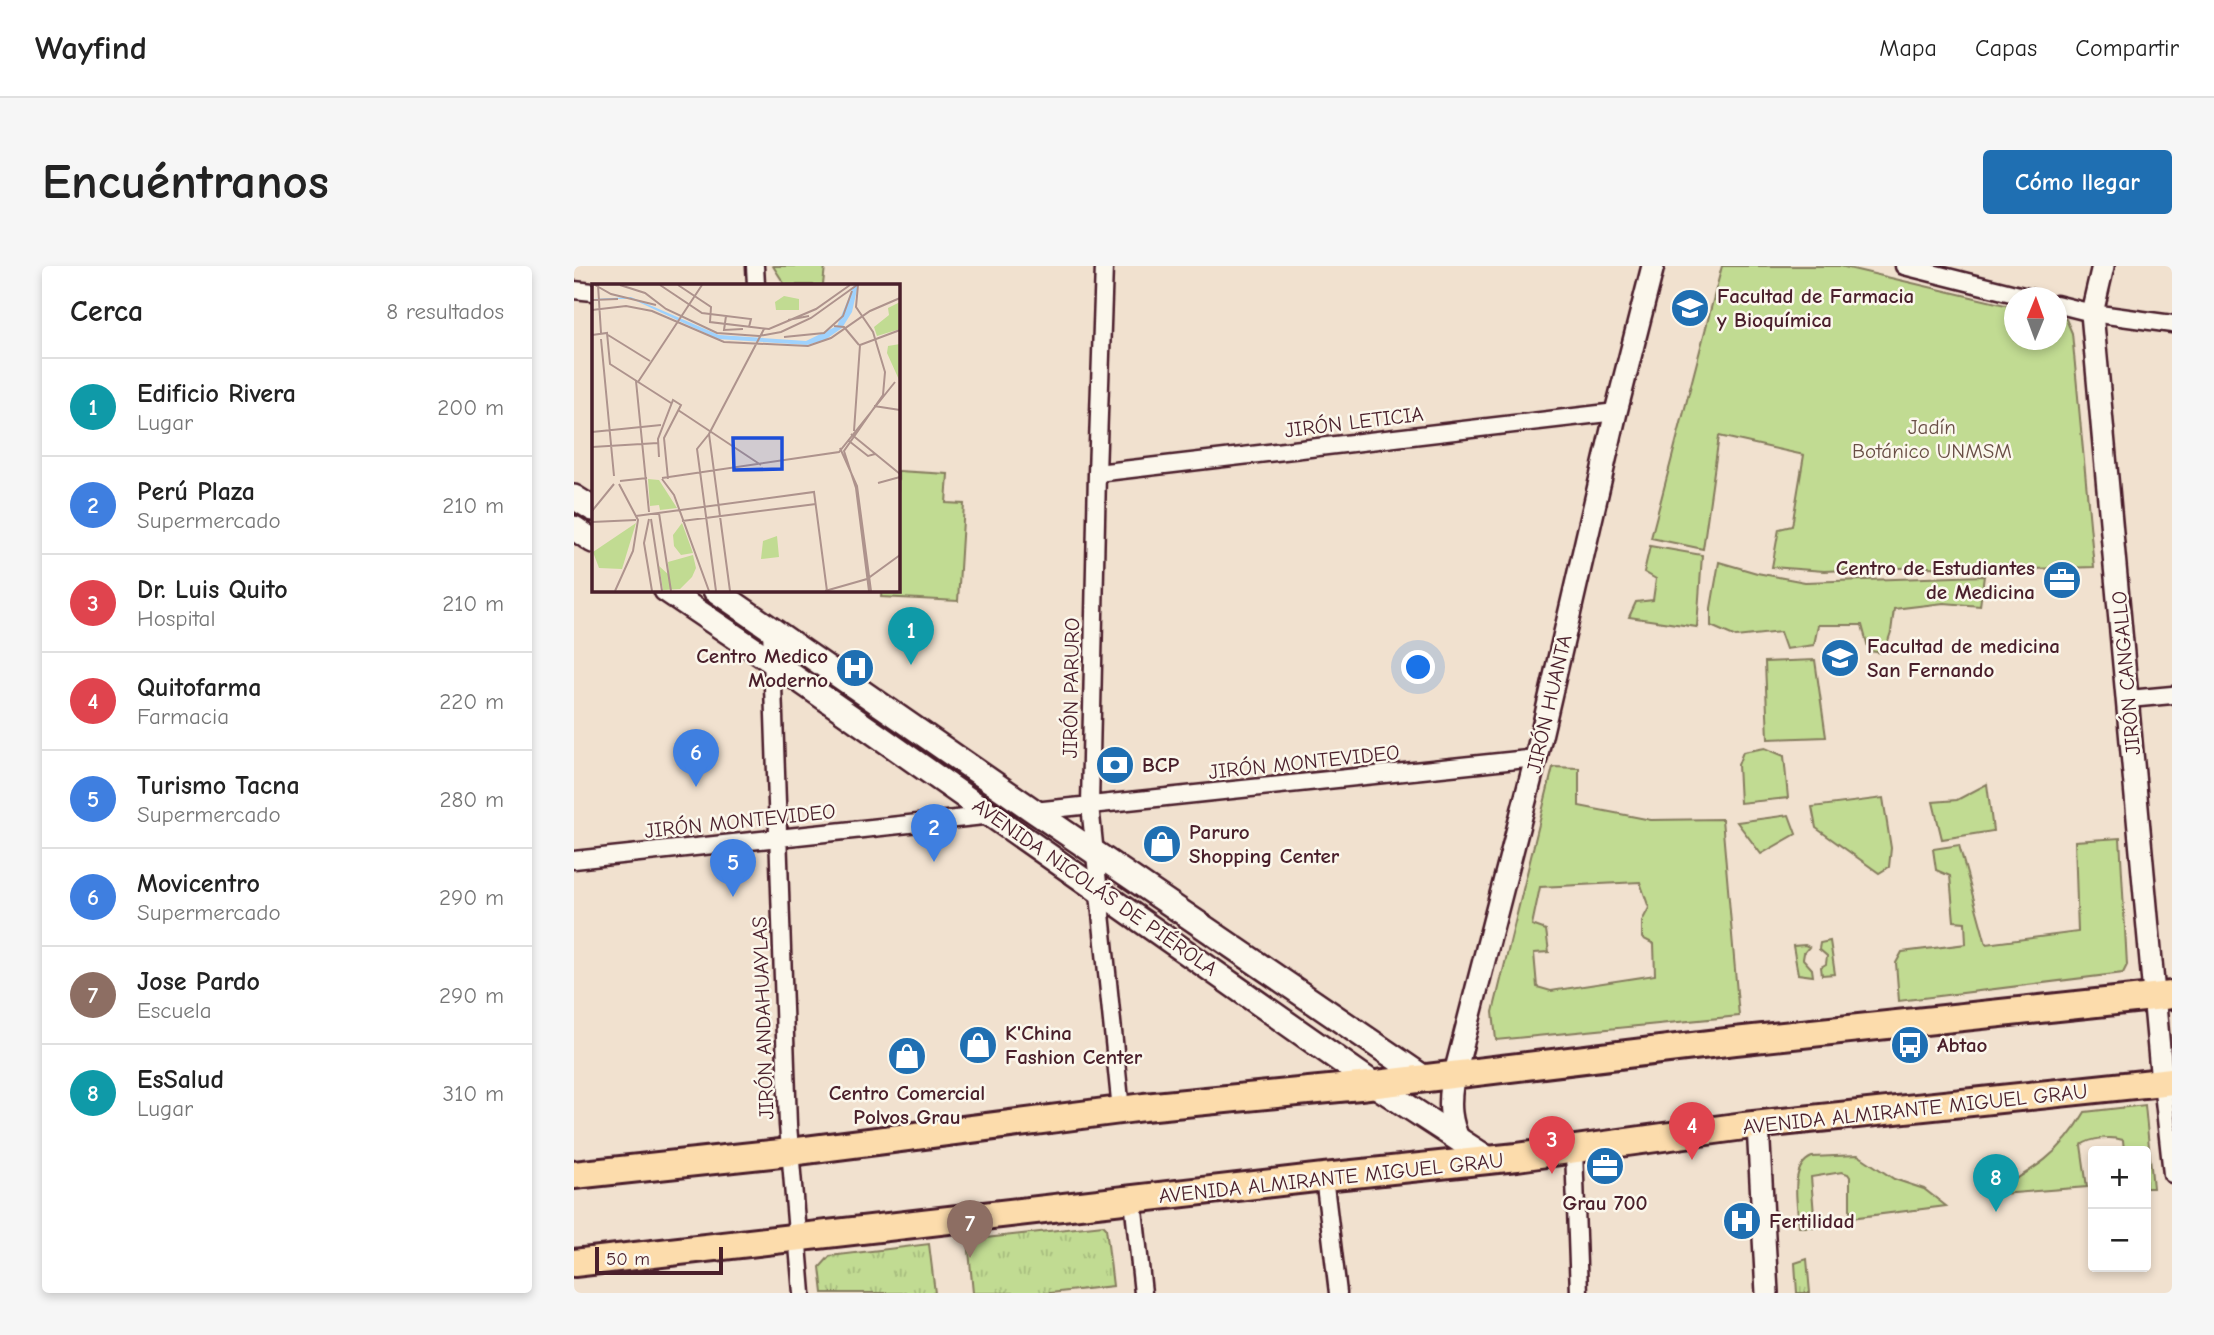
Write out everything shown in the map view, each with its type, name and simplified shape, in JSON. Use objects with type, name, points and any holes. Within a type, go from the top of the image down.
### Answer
[{"type":"main road","points":[[574,497],[592,508]]},
{"type":"main road","points":[[574,528],[592,540]]},
{"type":"main road","name":"AVENIDA NICOLÁS DE PIÉROLA","points":[[669,592],[771,660],[1381,1088],[1473,1149]]},
{"type":"main road","name":"AVENIDA NICOLÁS DE PIÉROLA","points":[[718,592],[1426,1079]]},
{"type":"main road","points":[[1275,1014],[1293,987]]},
{"type":"main road","points":[[574,1175],[790,1157],[1121,1110],[1381,1088],[1426,1079],[1453,1080],[1744,1040],[2160,1000]]},
{"type":"main road","name":"AVENIDA ALMIRANTE MIGUEL GRAU","points":[[574,1264],[796,1231],[1133,1200],[1324,1177],[1473,1149],[1574,1150],[1758,1125],[2165,1077]]},
{"type":"street","points":[[755,266],[756,284]]},
{"type":"street","name":"JIRÓN PARURO","points":[[1104,266],[1090,806],[1121,1110]]},
{"type":"street","name":"JIRÓN HUANTA","points":[[1473,1149],[1452,1126],[1450,1114],[1453,1080],[1536,758],[1616,412],[1653,266]]},
{"type":"street","points":[[1904,266],[2004,291]]},
{"type":"street","name":"JIRÓN CANGALLO","points":[[2103,266],[2092,313],[2160,1000],[2165,1077]]},
{"type":"street","points":[[574,290],[592,292]]},
{"type":"street","points":[[2067,307],[2092,313],[2172,324]]},
{"type":"street","name":"JIRÓN LETICIA","points":[[1097,473],[1616,412]]},
{"type":"street","name":"JIRÓN ANDAHUAYLAS","points":[[771,627],[790,1157],[802,1293]]},
{"type":"street","points":[[2129,699],[2172,695]]},
{"type":"street","name":"JIRÓN MONTEVIDEO","points":[[1034,811],[1536,758]]},
{"type":"street","name":"JIRÓN MONTEVIDEO","points":[[574,860],[993,815]]},
{"type":"street","points":[[2165,1077],[2172,1174]]},
{"type":"street","points":[[1758,1125],[1767,1293]]},
{"type":"street","points":[[1574,1150],[1579,1293]]},
{"type":"street","points":[[1324,1177],[1338,1293]]},
{"type":"street","points":[[1133,1200],[1143,1293]]},
{"type":"green space","points":[[773,266],[825,266],[823,284],[784,284]]},
{"type":"green space","name":"Jadín Botánico UNMSM","points":[[1722,266],[1840,266],[2004,305],[2004,350],[2067,350],[2067,321],[2072,333],[2094,567],[1997,570],[1925,567],[1824,571],[1772,567],[1779,529],[1792,526],[1804,455],[1719,436],[1703,549],[1651,538]]},
{"type":"green space","points":[[900,471],[948,474],[946,503],[964,504],[958,601],[881,597],[882,592],[900,592]]},
{"type":"green space","points":[[1650,546],[1702,555],[1697,627],[1629,617],[1636,602],[1653,600],[1656,579],[1644,572]]},
{"type":"green space","points":[[1719,562],[1757,573],[1805,582],[1984,576],[1980,606],[1944,603],[1894,609],[1891,632],[1884,653],[1869,651],[1862,625],[1818,625],[1814,645],[1786,649],[1780,632],[1736,637],[1711,626],[1711,608]]},
{"type":"green space","points":[[1815,660],[1826,737],[1768,739],[1765,662]]},
{"type":"green space","points":[[1765,748],[1784,756],[1788,798],[1740,803],[1738,765],[1743,752]]},
{"type":"green space","points":[[1553,767],[1579,768],[1579,806],[1651,820],[1722,819],[1739,1016],[1496,1040],[1493,1012]],"holes":[[[1640,882],[1649,908],[1642,921],[1642,938],[1654,944],[1655,975],[1551,991],[1537,987],[1534,953],[1549,952],[1546,930],[1532,925],[1540,887]]]},
{"type":"green space","points":[[1987,784],[1993,831],[1942,839],[1933,802],[1957,800]]},
{"type":"green space","points":[[1883,798],[1891,848],[1889,867],[1879,873],[1816,828],[1812,807]]},
{"type":"green space","points":[[1789,815],[1796,834],[1761,854],[1737,822]]},
{"type":"green space","points":[[2120,838],[2127,965],[2123,973],[1899,1001],[1896,963],[1902,952],[1966,944],[1965,922],[1954,921],[1950,876],[1936,870],[1933,849],[1959,845],[1986,944],[2078,932],[2075,841]]},
{"type":"green space","points":[[1830,941],[1835,974],[1822,975],[1821,967],[1826,964],[1827,956],[1819,949],[1820,943]]},
{"type":"green space","points":[[1793,946],[1809,947],[1803,959],[1812,969],[1813,976],[1798,974]]},
{"type":"green space","points":[[2145,1105],[2149,1146],[2124,1146],[2123,1140],[2096,1139],[2081,1145],[2087,1187],[1988,1195],[2031,1170],[2055,1151],[2085,1112]]},
{"type":"green space","points":[[1858,1155],[1894,1179],[1924,1189],[1946,1206],[1850,1218],[1850,1177],[1842,1172],[1811,1177],[1815,1227],[1799,1227],[1796,1188],[1800,1169],[1805,1162],[1812,1157]]},
{"type":"green space","points":[[1103,1225],[1106,1228],[1113,1286],[1050,1293],[973,1293],[968,1240]]},
{"type":"green space","points":[[929,1244],[935,1293],[823,1293],[820,1267],[830,1256]]},
{"type":"green space","points":[[1807,1259],[1810,1293],[1797,1293],[1795,1263]]},
{"type":"place","name":"Facultad de Farmacia y Bioquímica","points":[[1690,308]]},
{"type":"place","name":"Centro de Estudiantes de Medicina","points":[[2062,580]]},
{"type":"place","name":"Facultad de medicina San Fernando","points":[[1840,658]]},
{"type":"place","name":"Edificio Rivera","points":[[911,665]]},
{"type":"place","name":"Centro Medico Moderno","points":[[855,668]]},
{"type":"place","name":"BCP","points":[[1115,765]]},
{"type":"place","name":"Movicentro","points":[[696,787]]},
{"type":"place","name":"Paruro Shopping Center","points":[[1162,844]]},
{"type":"place","name":"Perú Plaza","points":[[934,862]]},
{"type":"place","name":"Turismo Tacna","points":[[733,897]]},
{"type":"place","name":"K'China Fashion Center","points":[[978,1045]]},
{"type":"place","name":"Abtao","points":[[1910,1045]]},
{"type":"place","name":"Centro Comercial Polvos Grau","points":[[907,1056]]},
{"type":"place","name":"Quitofarma","points":[[1692,1160]]},
{"type":"place","name":"Grau 700","points":[[1605,1166]]},
{"type":"place","name":"Dr. Luis Quito","points":[[1552,1174]]},
{"type":"place","name":"EsSalud","points":[[1996,1212]]},
{"type":"place","name":"Fertilidad","points":[[1742,1221]]},
{"type":"place","name":"Jose Pardo","points":[[970,1258]]}]
